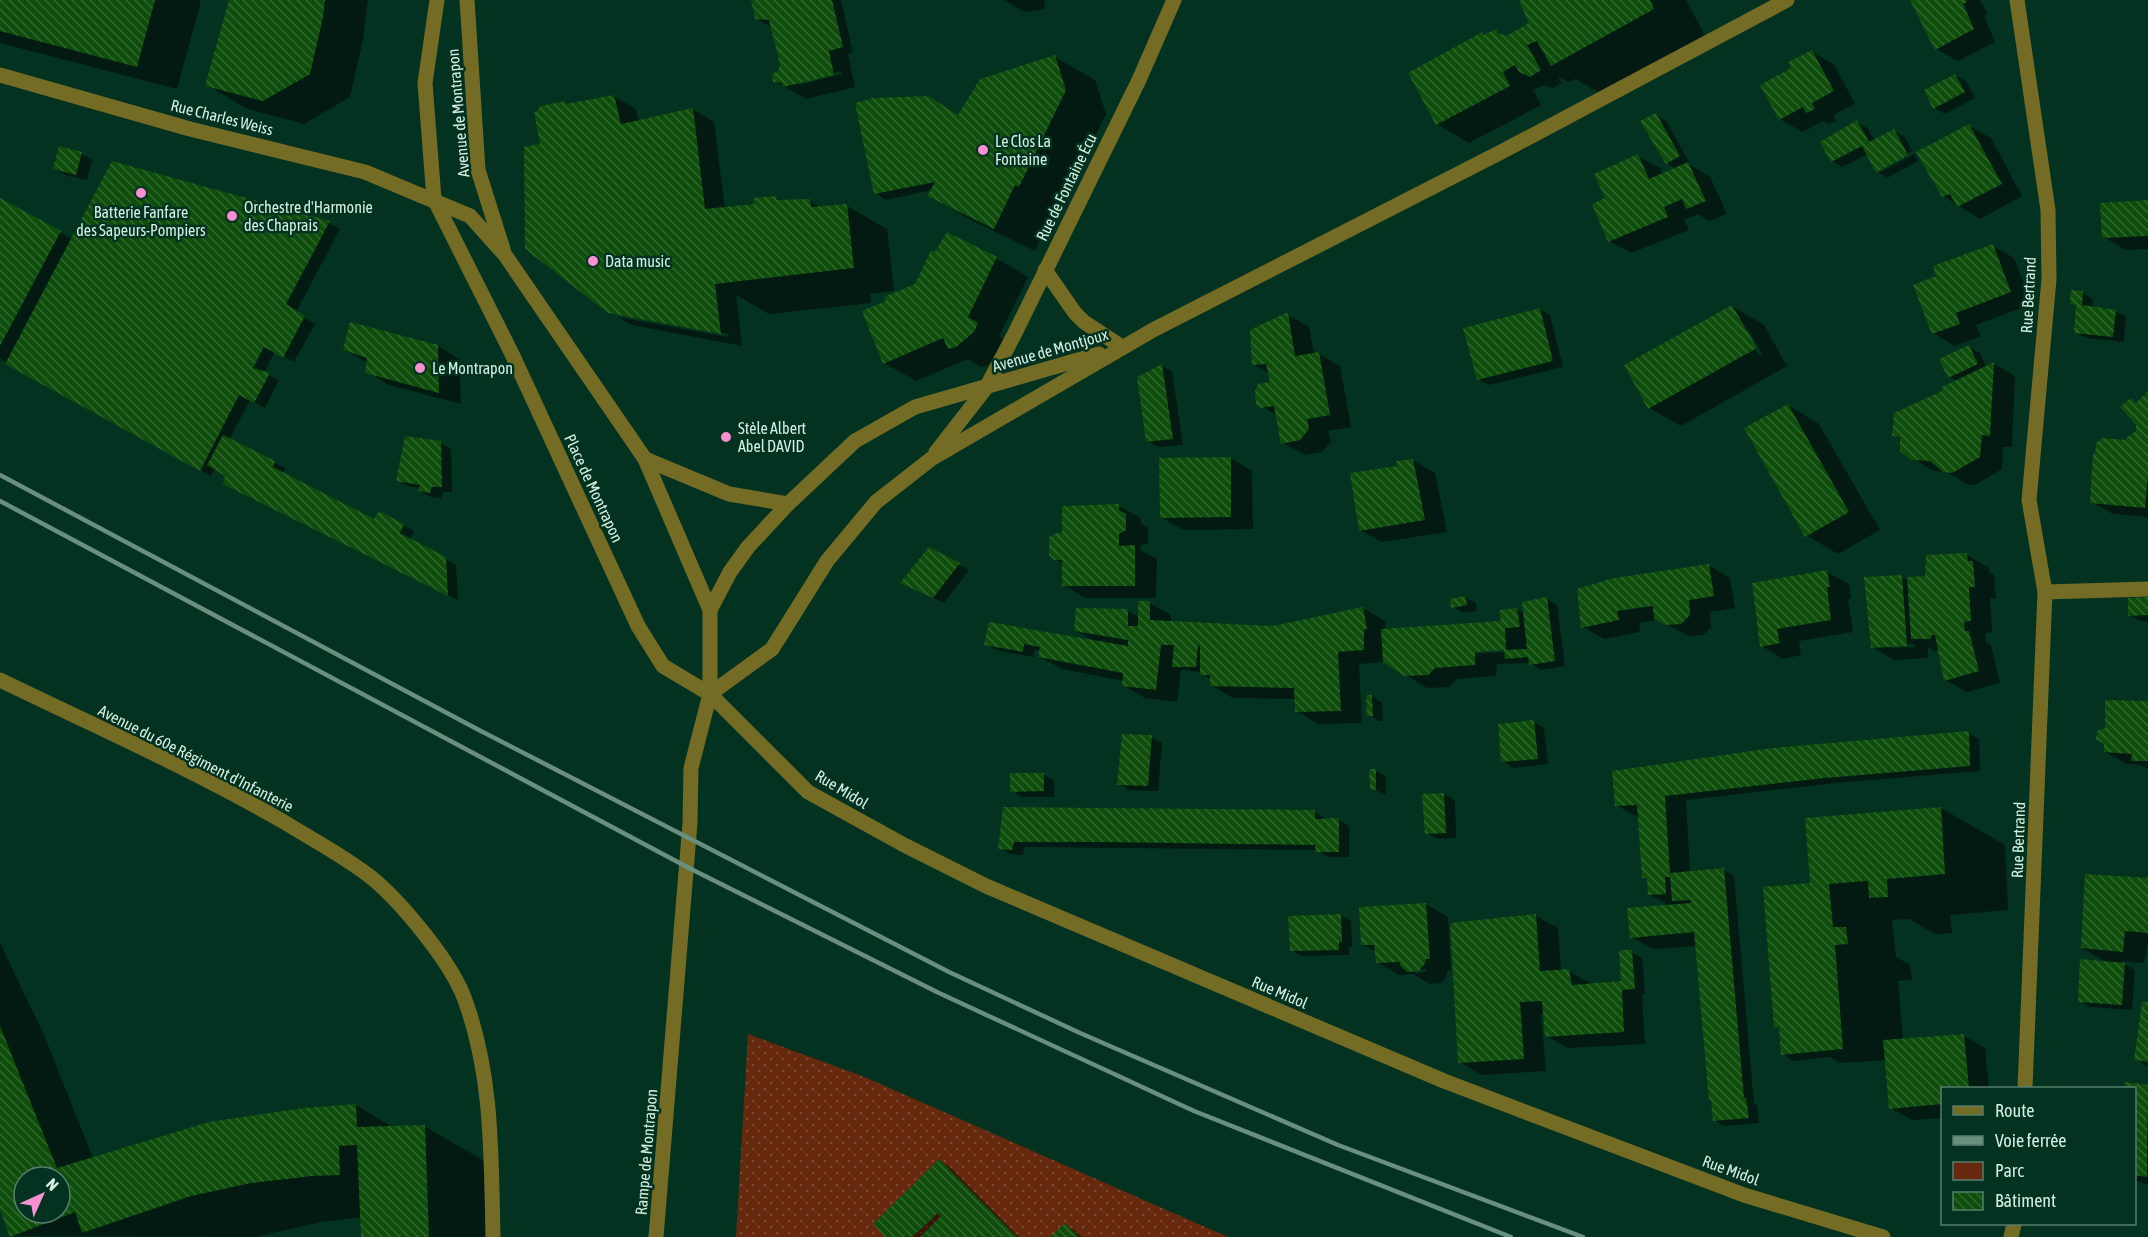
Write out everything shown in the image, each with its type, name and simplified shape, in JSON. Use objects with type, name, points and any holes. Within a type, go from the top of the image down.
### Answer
[{"type":"street","name":"Avenue de Montrapon","points":[[434,199],[425,83],[436,0]]},
{"type":"street","name":"Avenue de Montrapon","points":[[466,0],[478,170],[505,255]]},
{"type":"street","name":"Rue de Fontaine Écu","points":[[931,459],[986,388],[1138,80],[1174,0]]},
{"type":"street","points":[[710,694],[772,649],[827,561],[876,502],[931,459],[1122,347],[1505,150],[1787,0]]},
{"type":"street","name":"Rue Bertrand","points":[[2017,0],[2048,210],[2049,279],[2029,500],[2045,592],[2025,1087]]},
{"type":"street","name":"Rue Charles Weiss","points":[[0,75],[190,129],[354,168],[434,199],[470,216],[505,255]]},
{"type":"street","name":"Place de Montrapon","points":[[434,199],[512,354],[638,626],[663,666],[710,694]]},
{"type":"street","points":[[505,255],[645,459],[710,610],[710,694]]},
{"type":"street","name":"Avenue de Montjoux","points":[[1045,270],[1079,318],[1122,347]]},
{"type":"street","name":"Avenue de Montjoux","points":[[986,388],[1122,347]]},
{"type":"street","points":[[710,610],[730,572],[748,547],[788,504],[855,441],[915,407],[986,388]]},
{"type":"street","points":[[645,459],[729,494],[788,504]]},
{"type":"street","points":[[2045,592],[2148,589]]},
{"type":"street","name":"Avenue du 60e Régiment d'Infanterie","points":[[0,680],[245,800],[341,856],[373,879],[405,913],[442,958],[464,997],[475,1033],[482,1059],[490,1112],[493,1237]]},
{"type":"street","name":"Rampe de Montrapon","points":[[656,1237],[690,823],[691,768],[710,694]]},
{"type":"street","name":"Rue Midol","points":[[710,694],[808,792],[986,886],[1444,1081],[1744,1195],[1883,1237]]},
{"type":"green space","points":[[748,1034],[862,1076],[1228,1237],[736,1237]]},
{"type":"building","points":[[0,0],[155,0],[137,67],[0,31]]},
{"type":"building","points":[[229,0],[325,0],[310,74],[263,101],[205,86]]},
{"type":"building","points":[[751,0],[832,0],[843,47],[829,51],[834,75],[783,87],[782,83],[773,82],[772,74],[778,71],[780,64],[769,20],[755,19]]},
{"type":"building","points":[[1650,0],[1654,9],[1551,66],[1537,41],[1527,45],[1541,70],[1530,77],[1519,72],[1515,65],[1503,72],[1510,86],[1436,125],[1408,73],[1482,32],[1483,35],[1496,29],[1498,33],[1506,36],[1529,23],[1519,1]]},
{"type":"building","points":[[1910,0],[1966,0],[1967,2],[1963,4],[1974,29],[1935,50]]},
{"type":"building","points":[[1812,50],[1834,91],[1812,103],[1815,109],[1806,113],[1803,107],[1779,120],[1760,85],[1791,68],[1788,62]]},
{"type":"building","points":[[1055,55],[1066,90],[1019,187],[1015,185],[994,229],[927,196],[935,182],[874,194],[855,103],[874,98],[928,96],[958,115],[980,79]]},
{"type":"building","points":[[1955,74],[1965,92],[1933,109],[1924,90]]},
{"type":"building","points":[[614,95],[621,124],[693,108],[705,209],[754,204],[753,198],[776,196],[777,200],[810,199],[811,207],[847,204],[854,268],[715,284],[721,334],[608,313],[525,249],[524,147],[540,144],[534,112],[540,106],[565,101],[566,104]]},
{"type":"building","points":[[1656,113],[1680,156],[1666,164],[1640,121]]},
{"type":"building","points":[[1857,120],[1869,142],[1894,129],[1908,155],[1876,173],[1862,146],[1831,162],[1820,142]]},
{"type":"building","points":[[1969,124],[2002,184],[1957,207],[1950,194],[1942,197],[1916,152]]},
{"type":"building","points":[[59,146],[82,152],[76,175],[53,169]]},
{"type":"building","points":[[1638,154],[1649,179],[1688,162],[1706,201],[1686,209],[1682,199],[1664,207],[1668,217],[1608,242],[1592,204],[1605,198],[1594,174]]},
{"type":"building","points":[[112,161],[330,221],[286,304],[305,316],[283,358],[264,347],[253,368],[270,373],[254,403],[239,395],[200,471],[5,364]]},
{"type":"building","points":[[0,198],[61,231],[0,346]]},
{"type":"building","points":[[2148,200],[2148,236],[2102,238],[2100,203]]},
{"type":"building","points":[[947,232],[997,257],[968,317],[978,323],[974,332],[956,347],[948,349],[943,338],[883,364],[862,311],[886,301],[884,297],[915,284],[931,250],[935,252]]},
{"type":"building","points":[[1993,244],[2011,292],[1956,313],[1960,324],[1932,334],[1913,285],[1936,276],[1933,266]]},
{"type":"building","points":[[2071,290],[2083,291],[2082,305],[2116,310],[2113,337],[2074,333],[2076,305],[2070,304]]},
{"type":"building","points":[[1732,305],[1757,348],[1648,409],[1624,365]]},
{"type":"building","points":[[1540,308],[1553,361],[1477,380],[1463,328]]},
{"type":"building","points":[[1288,313],[1295,356],[1319,352],[1330,415],[1307,419],[1309,429],[1300,440],[1281,444],[1274,406],[1261,408],[1256,405],[1255,391],[1258,384],[1270,382],[1266,364],[1252,365],[1250,330]]},
{"type":"building","points":[[350,322],[438,345],[439,393],[365,373],[367,358],[343,350]]},
{"type":"building","points":[[1969,345],[1978,364],[1948,378],[1939,359]]},
{"type":"building","points":[[1994,362],[1990,436],[1982,435],[1980,457],[1952,473],[1943,472],[1930,461],[1911,460],[1900,451],[1900,437],[1892,436],[1894,413],[1942,391],[1942,387]]},
{"type":"building","points":[[1162,364],[1173,439],[1146,442],[1137,377]]},
{"type":"building","points":[[2148,391],[2148,474],[2145,508],[2090,503],[2093,454],[2095,454],[2096,443],[2102,438],[2127,440],[2126,438],[2136,431],[2136,425],[2120,407],[2131,398],[2136,403]]},
{"type":"building","points":[[1788,404],[1849,512],[1805,537],[1744,428]]},
{"type":"building","points":[[223,435],[275,461],[273,467],[374,519],[379,511],[404,524],[400,533],[446,557],[448,596],[223,484],[225,476],[207,465]]},
{"type":"building","points":[[405,436],[441,441],[442,487],[432,487],[430,493],[418,491],[420,485],[396,481]]},
{"type":"building","points":[[1231,457],[1231,517],[1160,518],[1159,458]]},
{"type":"building","points":[[1413,459],[1425,520],[1359,531],[1350,473],[1397,466],[1396,461]]},
{"type":"building","points":[[1119,504],[1119,510],[1126,514],[1126,530],[1119,534],[1119,546],[1135,545],[1135,586],[1062,586],[1062,560],[1054,560],[1049,555],[1049,537],[1062,533],[1062,506]]},
{"type":"building","points":[[929,547],[960,563],[933,598],[900,583]]},
{"type":"building","points":[[1967,553],[1968,561],[1973,561],[1975,587],[1969,587],[1971,621],[1964,622],[1965,631],[1969,631],[1979,671],[1944,681],[1935,635],[1931,635],[1931,639],[1911,639],[1907,577],[1925,576],[1926,555]]},
{"type":"building","points":[[1709,564],[1714,596],[1689,600],[1690,615],[1681,624],[1666,625],[1654,619],[1651,606],[1617,611],[1619,620],[1581,628],[1577,589],[1614,578]]},
{"type":"building","points":[[1827,570],[1831,620],[1777,629],[1780,643],[1760,647],[1752,583]]},
{"type":"building","points":[[1902,575],[1907,646],[1871,648],[1864,577]]},
{"type":"building","points":[[1465,596],[1467,605],[1451,608],[1450,599]]},
{"type":"building","points":[[1547,597],[1555,661],[1529,665],[1528,657],[1505,659],[1504,650],[1527,649],[1522,602]]},
{"type":"building","points":[[2148,597],[2148,615],[2128,616],[2128,598]]},
{"type":"building","points":[[1138,601],[1150,601],[1150,620],[1273,626],[1363,607],[1367,629],[1364,630],[1364,650],[1338,652],[1341,711],[1295,712],[1294,688],[1210,686],[1210,675],[1200,675],[1200,646],[1198,645],[1196,667],[1172,667],[1174,645],[1161,645],[1156,690],[1122,686],[1123,673],[1038,657],[1040,647],[1024,644],[1023,652],[984,645],[989,622],[1128,646],[1128,640],[1074,631],[1076,608],[1128,609],[1128,626],[1138,626]]},
{"type":"building","points":[[1517,608],[1520,627],[1505,628],[1506,650],[1475,652],[1475,665],[1435,668],[1428,675],[1404,676],[1383,662],[1381,629],[1501,621],[1499,610]]},
{"type":"building","points":[[1366,695],[1372,695],[1373,716],[1367,716]]},
{"type":"building","points":[[2105,700],[2148,701],[2148,761],[2131,761],[2132,754],[2104,752],[2104,744],[2096,739],[2097,731],[2105,728]]},
{"type":"building","points":[[1534,720],[1538,759],[1501,762],[1498,724]]},
{"type":"building","points":[[1969,731],[1970,766],[1825,778],[1665,796],[1670,873],[1724,868],[1744,1098],[1746,1098],[1749,1118],[1713,1121],[1711,1100],[1709,1101],[1694,932],[1630,938],[1627,908],[1691,903],[1691,900],[1672,901],[1670,877],[1665,877],[1666,894],[1648,895],[1647,878],[1642,878],[1637,805],[1615,806],[1612,771],[1773,748]]},
{"type":"building","points":[[1122,734],[1152,735],[1148,786],[1117,785]]},
{"type":"building","points":[[1369,769],[1376,769],[1376,790],[1370,789]]},
{"type":"building","points":[[1010,773],[1044,773],[1044,791],[1010,792]]},
{"type":"building","points":[[1444,793],[1446,833],[1425,834],[1422,794]]},
{"type":"building","points":[[1003,807],[1315,810],[1315,819],[1339,818],[1339,852],[1316,852],[1315,845],[1105,842],[1014,842],[1012,850],[998,849]]},
{"type":"building","points":[[1941,807],[1945,874],[1887,879],[1888,897],[1869,898],[1868,881],[1829,884],[1833,927],[1846,927],[1848,944],[1835,945],[1843,1049],[1781,1055],[1779,1027],[1774,1027],[1763,887],[1810,883],[1805,818]]},
{"type":"building","points":[[2085,874],[2148,878],[2148,933],[2125,931],[2123,952],[2081,948]]},
{"type":"building","points":[[1426,903],[1430,959],[1426,959],[1419,971],[1407,972],[1400,962],[1376,963],[1374,945],[1361,945],[1359,907]]},
{"type":"building","points":[[1341,914],[1342,942],[1339,942],[1339,950],[1290,951],[1288,916]]},
{"type":"building","points":[[1536,914],[1540,971],[1569,969],[1572,985],[1621,981],[1619,950],[1632,950],[1635,989],[1622,990],[1624,1032],[1545,1037],[1542,1001],[1520,1002],[1524,1059],[1458,1063],[1450,923]]},
{"type":"building","points":[[2080,959],[2125,963],[2122,1005],[2078,1002]]},
{"type":"building","points":[[2142,1002],[2148,1002],[2148,1062],[2134,1060]]},
{"type":"building","points":[[0,1026],[56,1165],[12,1165],[12,1225],[41,1225],[10,1237],[0,1210]]},
{"type":"building","points":[[1964,1034],[1969,1087],[1941,1087],[1941,1104],[1889,1109],[1883,1040]]},
{"type":"building","points":[[2125,1082],[2148,1085],[2147,1177],[2136,1175],[2136,1087],[2124,1087]]},
{"type":"building","points":[[356,1104],[357,1127],[425,1125],[429,1237],[361,1237],[357,1145],[339,1146],[340,1175],[251,1183],[191,1196],[82,1233],[75,1212],[72,1213],[72,1165],[67,1165],[209,1122],[304,1108]]},
{"type":"building","points":[[939,1159],[1017,1237],[920,1237],[941,1216],[938,1213],[912,1237],[885,1237],[873,1224]]},
{"type":"building","points":[[1065,1223],[1079,1237],[1050,1237]]},
{"type":"railway","points":[[0,475],[477,729],[949,972],[1080,1033],[1338,1145],[1583,1237]]},
{"type":"railway","points":[[0,501],[689,868],[939,993],[1194,1111],[1511,1237]]},
{"type":"place","name":"Le Clos La Fontaine","points":[[983,150]]},
{"type":"place","name":"Batterie Fanfare des Sapeurs-Pompiers","points":[[141,193]]},
{"type":"place","name":"Orchestre d'Harmonie des Chaprais","points":[[232,216]]},
{"type":"place","name":"Data music","points":[[593,261]]},
{"type":"place","name":"Le Montrapon","points":[[420,368]]},
{"type":"place","name":"Stèle Albert Abel DAVID","points":[[726,437]]}]
